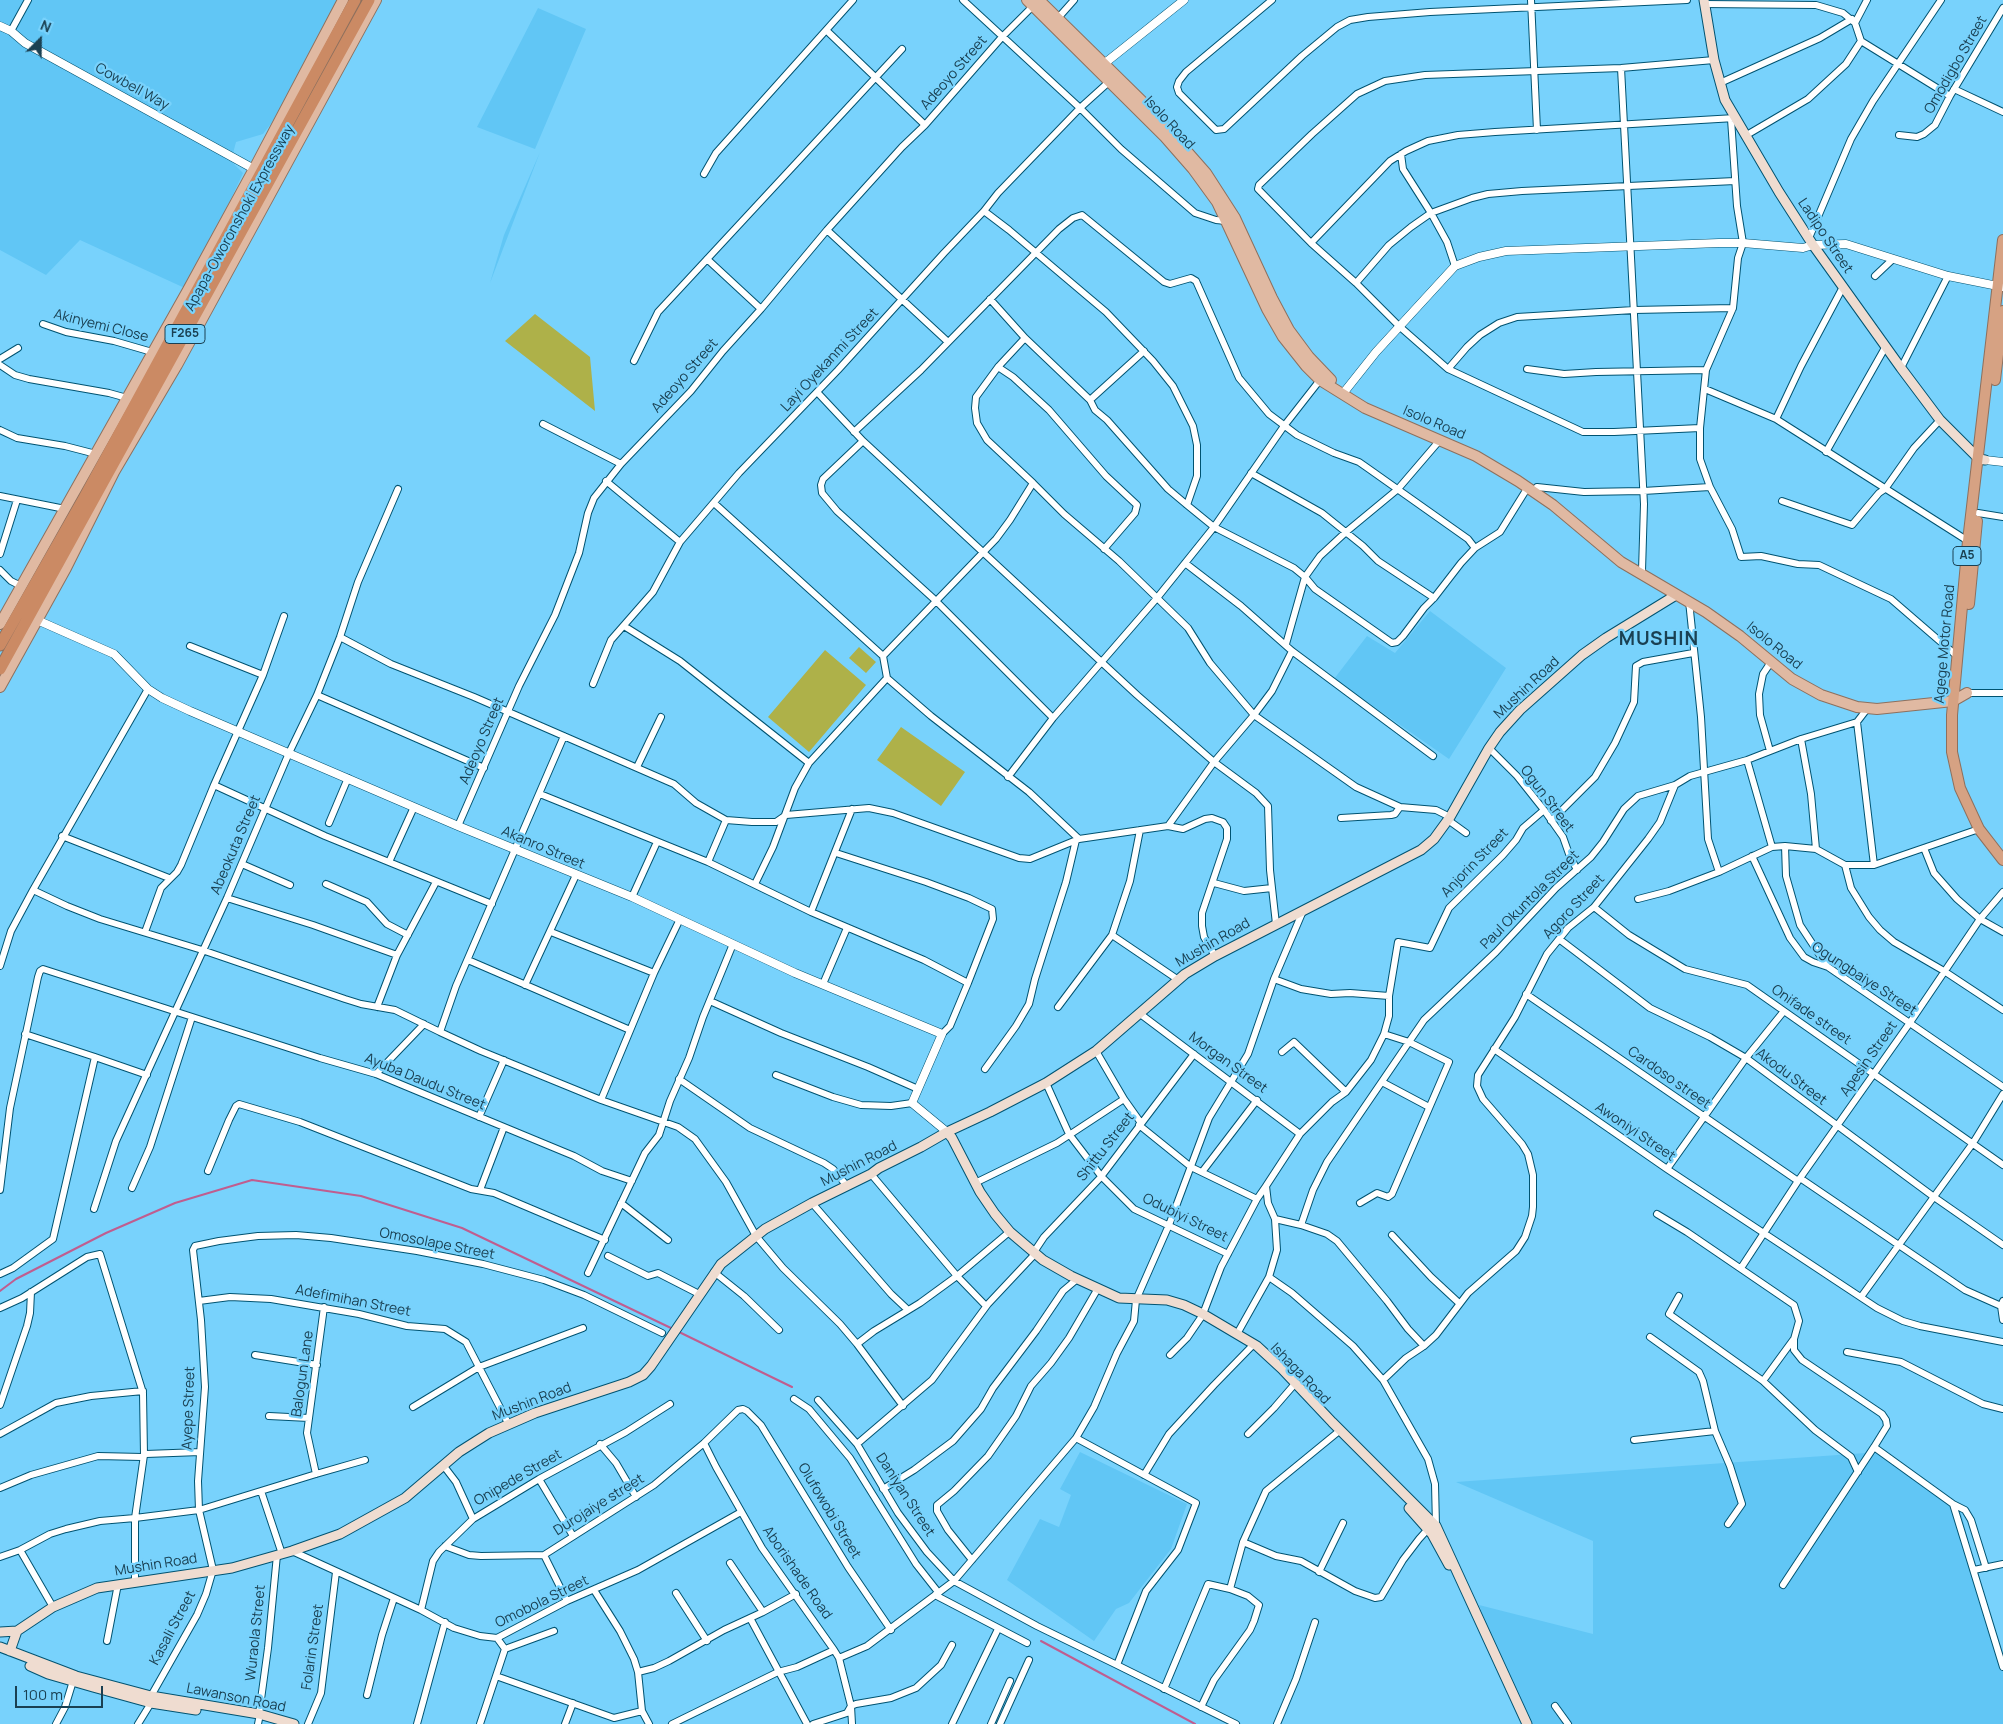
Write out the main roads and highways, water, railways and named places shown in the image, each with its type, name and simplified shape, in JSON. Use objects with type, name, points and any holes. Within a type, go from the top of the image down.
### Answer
[{"type":"highway","name":"Apapa-Oworonshoki Expressway","points":[[0,645],[84,498],[355,0]]},
{"type":"highway","name":"Apapa-Oworonshoki Expressway","points":[[0,669],[369,0]]},
{"type":"highway","name":"Agege Motor Road","points":[[2003,240],[1978,513],[1952,752],[1960,788],[1979,829],[2003,860]]},
{"type":"highway","name":"Agege Motor Road","points":[[2003,316],[1968,541],[1957,656],[1957,723],[1962,772],[1976,809],[1987,830],[2003,850]]},
{"type":"main road","name":"Apapa-Oworonshoki Expressway","points":[[0,624],[3,613],[21,586],[65,509],[254,169],[343,0]]},
{"type":"main road","name":"Apapa-Oworonshoki Expressway","points":[[0,687],[66,568],[114,472],[177,365],[376,0]]},
{"type":"main road","name":"Isolo Road","points":[[1033,2],[1058,18],[1193,169],[1208,188],[1268,300],[1304,352],[1327,377],[1345,391],[1533,487],[1621,562],[1689,601],[1726,625],[1797,682],[1821,695],[1867,709],[1891,708],[1958,695]]},
{"type":"main road","name":"Isolo Road","points":[[1033,2],[1101,66]]},
{"type":"main road","name":"Ladipo Street","points":[[1704,2],[1714,60],[1725,100],[1733,119],[1811,242],[1901,368],[1940,420],[1982,459]]},
{"type":"main road","name":"Isolo Road","points":[[1112,79],[1188,152],[1218,190],[1241,230],[1282,337],[1320,380],[1365,408],[1483,454],[1533,487],[1619,555],[1709,608],[1741,630],[1790,670],[1834,696],[1866,704],[1887,704],[1958,695]]},
{"type":"main road","name":"Mushin Road","points":[[17,1631],[53,1607],[98,1588],[240,1566],[292,1551],[340,1534],[386,1510],[422,1485],[443,1465],[473,1442],[508,1423],[629,1382],[643,1375],[659,1355],[667,1334],[680,1322],[714,1272],[731,1254],[765,1229],[879,1168],[950,1135],[1046,1082],[1096,1051],[1178,980],[1215,956],[1421,850],[1434,840],[1449,819],[1489,748],[1500,732],[1520,710],[1582,656],[1606,638],[1676,594]]},
{"type":"main road","name":"Ishaga Road","points":[[950,1135],[975,1183],[995,1214],[1034,1254],[1056,1268],[1112,1295],[1136,1301]]},
{"type":"main road","name":"Ishaga Road","points":[[950,1135],[949,1141],[961,1165],[992,1214],[1008,1233],[1053,1269],[1121,1301],[1167,1300],[1202,1315],[1237,1334],[1261,1349],[1274,1360],[1432,1527],[1527,1724]]},
{"type":"main road","name":"Ishaga Road","points":[[1202,1315],[1252,1346],[1278,1368],[1293,1386],[1432,1527],[1521,1724]]},
{"type":"main road","points":[[0,1632],[17,1631],[10,1652]]},
{"type":"main road","name":"Lawanson Road","points":[[0,1647],[76,1676],[151,1699]]},
{"type":"main road","name":"Lawanson Road","points":[[0,1653],[48,1674],[73,1681],[151,1699],[294,1724]]},
{"type":"main road","name":"Lawanson Road","points":[[258,1719],[277,1724]]},
{"type":"waterway","points":[[0,1291],[16,1279],[106,1233],[175,1203],[252,1180],[361,1196],[462,1228],[673,1329]]},
{"type":"waterway","points":[[677,1331],[792,1387]]},
{"type":"waterway","points":[[1041,1641],[1195,1724]]},
{"type":"district","name":"MUSHIN","points":[[1659,640]]}]
